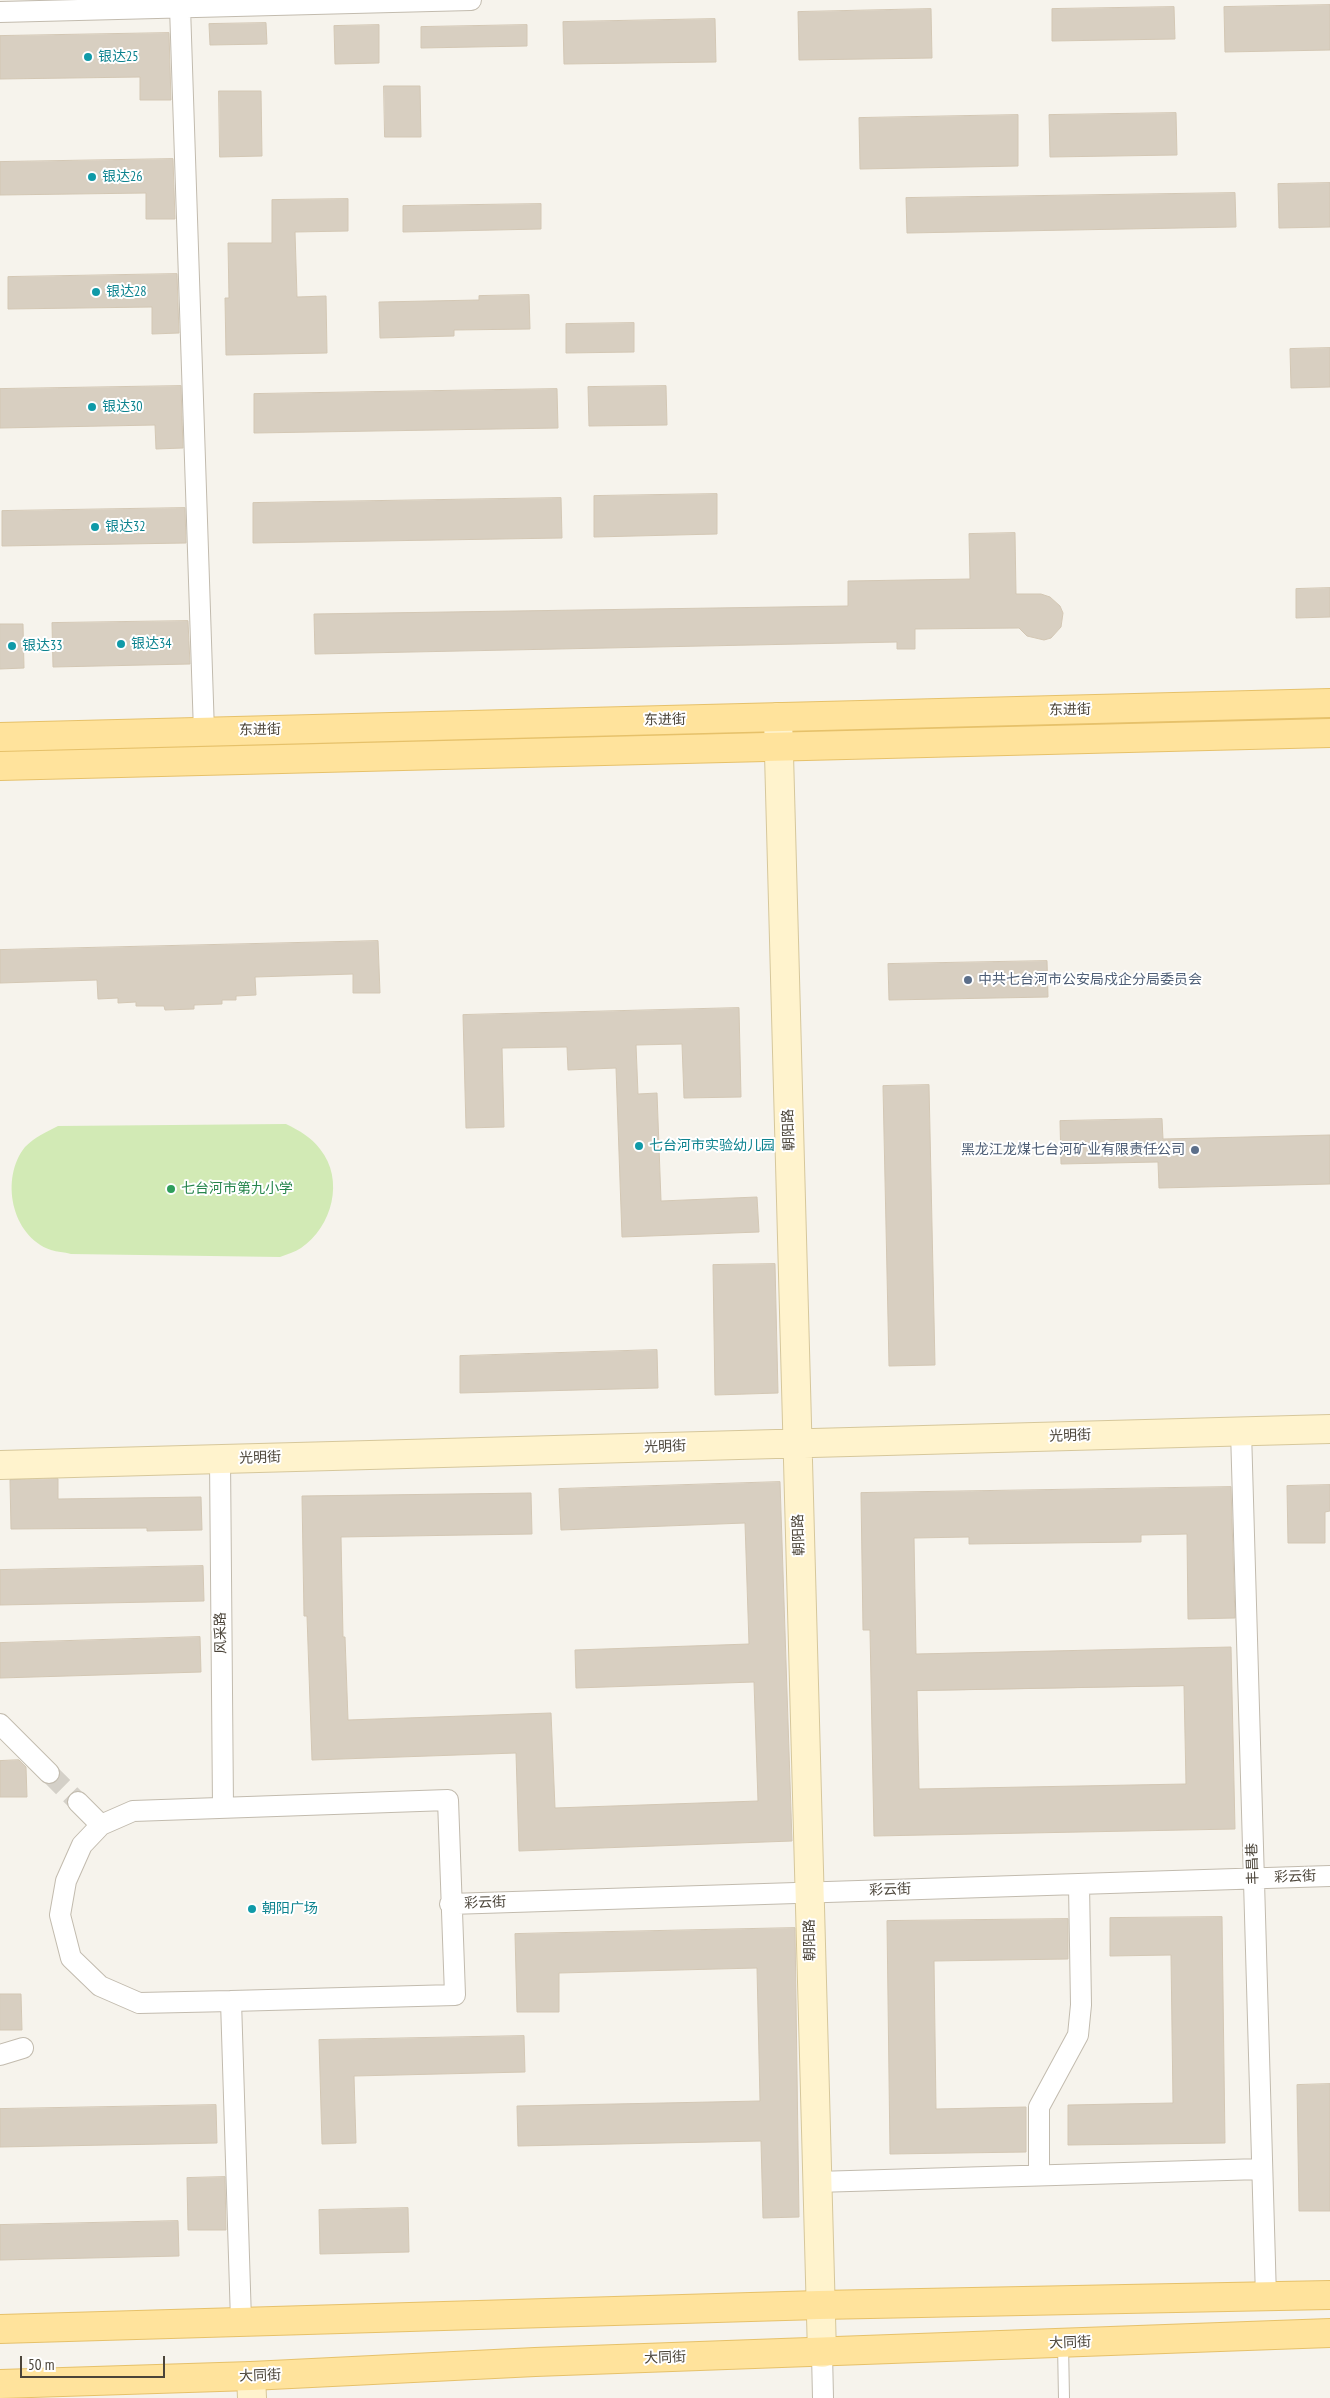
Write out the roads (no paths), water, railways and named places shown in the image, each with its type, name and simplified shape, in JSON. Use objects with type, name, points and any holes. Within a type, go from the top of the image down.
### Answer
[{"type":"main road","name":"东进街","points":[[0,737],[1330,703]]},
{"type":"main road","name":"东进街","points":[[0,766],[1330,733]]},
{"type":"main road","points":[[0,2329],[819,2305],[1330,2295]]},
{"type":"main road","name":"大同街","points":[[0,2384],[251,2387],[535,2362],[1330,2333]]},
{"type":"street","points":[[0,12],[471,0]]},
{"type":"street","points":[[180,7],[204,732]]},
{"type":"street","name":"朝阳路","points":[[778,717],[819,2305],[822,2353]]},
{"type":"street","name":"光明街","points":[[0,1464],[1330,1429]]},
{"type":"street","name":"丰昌巷","points":[[1241,1431],[1266,2297]]},
{"type":"street","name":"风采路","points":[[220,1459],[223,1807]]},
{"type":"street","points":[[0,1724],[49,1773]]},
{"type":"street","points":[[448,1800],[454,1995],[139,2003],[100,1986],[71,1958],[60,1916],[66,1881],[82,1845],[101,1824],[133,1811],[448,1800]]},
{"type":"street","points":[[78,1802],[101,1824]]},
{"type":"street","name":"彩云街","points":[[450,1904],[1330,1876]]},
{"type":"street","points":[[1039,2175],[1039,2107],[1078,2035],[1081,2005],[1079,1884]]},
{"type":"street","points":[[231,2001],[241,2321]]},
{"type":"street","points":[[0,2055],[23,2048]]},
{"type":"street","points":[[816,2182],[1261,2169]]},
{"type":"street","points":[[822,2353],[823,2398]]},
{"type":"lane","points":[[1063,2344],[1064,2398]]},
{"type":"tunnel","points":[[49,1773],[78,1802]]},
{"type":"place","name":"银达25","points":[[88,57]]},
{"type":"place","name":"银达26","points":[[92,177]]},
{"type":"place","name":"银达28","points":[[96,292]]},
{"type":"place","name":"银达30","points":[[92,407]]},
{"type":"place","name":"银达32","points":[[95,527]]},
{"type":"place","name":"银达34","points":[[121,644]]},
{"type":"place","name":"银达33","points":[[12,646]]},
{"type":"place","name":"中共七台河市公安局戍企分局委员会","points":[[968,980]]},
{"type":"place","name":"七台河市实验幼儿园","points":[[639,1146]]},
{"type":"place","name":"黑龙江龙煤七台河矿业有限责任公司","points":[[1195,1150]]},
{"type":"place","name":"七台河市第九小学","points":[[171,1189]]},
{"type":"place","name":"朝阳广场","points":[[252,1909]]}]
